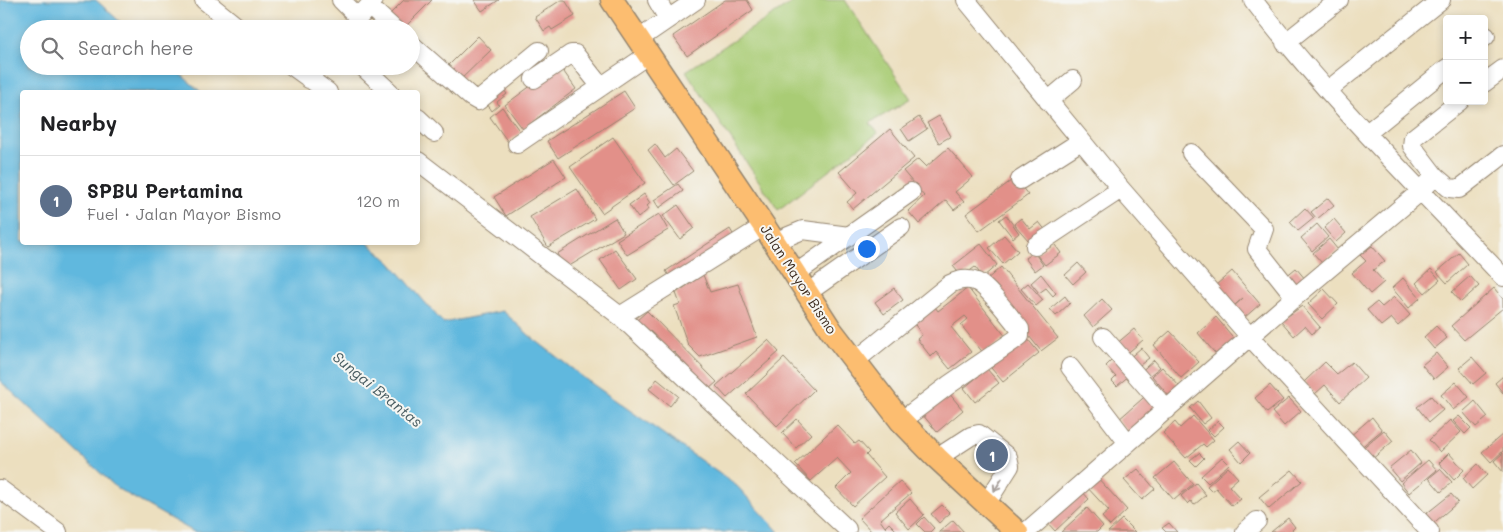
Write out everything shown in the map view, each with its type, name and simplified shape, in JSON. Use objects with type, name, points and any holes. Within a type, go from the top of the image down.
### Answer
[{"type":"main road","name":"Jalan Mayor Bismo","points":[[612,0],[831,330],[901,421],[937,458],[1017,532]]},
{"type":"street","points":[[204,0],[229,20]]},
{"type":"street","points":[[341,0],[376,20]]},
{"type":"street","points":[[657,0],[668,19]]},
{"type":"street","points":[[516,144],[601,87],[644,46],[668,19],[696,0]]},
{"type":"street","points":[[966,0],[1121,189],[1251,338],[1430,532]]},
{"type":"street","points":[[1253,0],[1286,43],[1367,133],[1421,191],[1500,269]]},
{"type":"street","points":[[1286,43],[1339,0]]},
{"type":"street","points":[[1328,90],[1441,0]]},
{"type":"street","points":[[420,52],[478,101],[539,52]]},
{"type":"street","points":[[534,79],[571,54],[575,54],[601,87]]},
{"type":"street","points":[[1488,80],[1503,69]]},
{"type":"street","points":[[1367,133],[1443,71]]},
{"type":"street","points":[[316,75],[327,90]]},
{"type":"street","points":[[372,75],[388,90]]},
{"type":"street","points":[[1048,101],[1073,80]]},
{"type":"street","points":[[1455,105],[1413,138],[1412,146],[1434,176],[1449,188],[1459,189],[1503,156]]},
{"type":"street","points":[[420,120],[434,133]]},
{"type":"street","points":[[1020,180],[1081,141]]},
{"type":"street","points":[[1191,154],[1264,229],[1257,248],[1296,297]]},
{"type":"street","points":[[420,163],[620,316],[847,529]]},
{"type":"street","points":[[1026,532],[1421,191],[1434,176]]},
{"type":"street","points":[[1035,246],[1121,189]]},
{"type":"street","points":[[801,284],[849,236],[911,192]]},
{"type":"street","points":[[801,284],[901,228]]},
{"type":"street","points":[[620,316],[769,234],[803,230],[849,236]]},
{"type":"street","points":[[855,361],[950,284],[958,280],[969,280],[980,284],[1020,329],[1020,336],[950,384],[901,421]]},
{"type":"street","points":[[1103,337],[1167,410]]},
{"type":"street","points":[[1070,367],[1128,443]]},
{"type":"street","points":[[937,458],[971,436],[979,434],[1008,457],[1010,466],[986,504]]},
{"type":"street","points":[[2,493],[58,532]]},
{"type":"green space","points":[[796,0],[845,0],[911,99],[870,123],[878,133],[778,210],[686,71]]},
{"type":"water","name":"Sungai Brantas","points":[[0,0],[96,0],[118,20],[20,20],[20,75],[181,75],[199,90],[20,90],[20,245],[370,245],[391,263],[443,323],[503,311],[530,336],[584,378],[737,486],[779,532],[194,532],[118,489],[0,381]]},
{"type":"building","points":[[404,0],[432,0],[412,20],[388,20],[386,18]]},
{"type":"building","points":[[474,0],[499,0],[482,11]]},
{"type":"building","points":[[561,0],[565,0],[575,16],[552,30],[550,27],[544,31],[535,17]]},
{"type":"building","points":[[725,0],[747,0],[753,10],[687,56],[673,36]]},
{"type":"building","points":[[478,36],[491,50],[457,83],[444,70]]},
{"type":"building","points":[[559,65],[576,89],[523,129],[505,105]]},
{"type":"building","points":[[500,85],[507,94],[497,102],[499,105],[492,111],[483,98]]},
{"type":"building","points":[[624,91],[635,108],[558,158],[547,141]]},
{"type":"building","points":[[502,107],[521,133],[508,142],[490,117]]},
{"type":"building","points":[[939,116],[951,136],[939,143],[927,123]]},
{"type":"building","points":[[919,117],[927,129],[909,141],[901,129]]},
{"type":"building","points":[[890,129],[914,158],[853,209],[847,202],[857,193],[839,172]]},
{"type":"building","points":[[613,137],[645,183],[602,213],[570,167]]},
{"type":"building","points":[[655,144],[665,158],[676,149],[693,171],[674,185],[648,150]]},
{"type":"building","points":[[948,148],[973,177],[955,192],[964,202],[954,210],[946,200],[919,224],[908,211],[924,196],[903,171],[918,159],[926,167]]},
{"type":"building","points":[[554,159],[566,177],[506,216],[494,197]]},
{"type":"building","points":[[1015,178],[1028,195],[979,231],[966,214]]},
{"type":"building","points":[[678,184],[683,191],[659,208],[654,200]]},
{"type":"building","points":[[577,189],[595,219],[548,247],[530,217]]},
{"type":"building","points":[[644,194],[650,203],[647,206],[649,209],[638,218],[629,205]]},
{"type":"building","points":[[1328,198],[1334,205],[1317,219],[1311,212]]},
{"type":"building","points":[[678,205],[694,228],[680,239],[663,216]]},
{"type":"building","points":[[1305,208],[1314,218],[1298,231],[1290,222]]},
{"type":"building","points":[[659,214],[668,230],[627,255],[617,240]]},
{"type":"building","points":[[1006,215],[1019,233],[1013,238],[999,220]]},
{"type":"building","points":[[615,218],[624,233],[566,268],[557,254]]},
{"type":"building","points":[[1021,218],[1030,229],[1039,222],[1047,232],[1039,238],[1036,234],[1029,241],[1014,224]]},
{"type":"building","points":[[1334,219],[1346,233],[1336,242],[1324,228]]},
{"type":"building","points":[[1317,224],[1328,237],[1312,251],[1301,238]]},
{"type":"building","points":[[730,229],[737,241],[672,280],[666,271]]},
{"type":"building","points":[[1004,235],[1018,251],[1003,264],[989,248]]},
{"type":"building","points":[[1329,239],[1338,250],[1322,263],[1313,253]]},
{"type":"building","points":[[1052,241],[1061,253],[1045,265],[1036,254]]},
{"type":"building","points":[[981,244],[997,265],[983,277],[975,267],[962,277],[953,266]]},
{"type":"building","points":[[1372,246],[1385,261],[1373,270],[1384,282],[1370,294],[1352,273],[1366,261],[1360,255]]},
{"type":"building","points":[[615,249],[637,279],[621,290],[600,260]]},
{"type":"building","points":[[1034,252],[1043,265],[1035,271],[1025,258]]},
{"type":"building","points":[[1459,253],[1468,264],[1447,283],[1437,272]]},
{"type":"building","points":[[1078,263],[1086,272],[1073,284],[1065,275]]},
{"type":"building","points":[[1001,267],[1058,338],[1041,351],[985,281]]},
{"type":"building","points":[[1296,268],[1306,280],[1296,289],[1285,277]]},
{"type":"building","points":[[1431,269],[1440,280],[1425,293],[1416,283]]},
{"type":"building","points":[[1232,271],[1260,304],[1244,318],[1216,285]]},
{"type":"building","points":[[1041,274],[1056,293],[1053,296],[1046,288],[1039,293],[1031,283]]},
{"type":"building","points":[[703,275],[710,292],[738,284],[757,337],[700,357],[688,345],[674,306],[680,304],[676,293]]},
{"type":"building","points":[[1470,276],[1479,286],[1461,302],[1452,292]]},
{"type":"building","points":[[1403,278],[1420,298],[1409,308],[1392,288]]},
{"type":"building","points":[[1028,283],[1043,300],[1036,306],[1021,289]]},
{"type":"building","points":[[894,288],[903,300],[884,314],[875,302]]},
{"type":"building","points":[[968,288],[1006,337],[984,354],[961,325],[968,319],[965,316],[951,327],[971,352],[950,369],[936,352],[931,357],[917,339],[922,335],[911,319],[932,303],[938,311]]},
{"type":"building","points":[[1494,288],[1503,299],[1503,308],[1464,340],[1451,326]]},
{"type":"building","points":[[1324,289],[1338,304],[1322,319],[1308,304]]},
{"type":"building","points":[[1065,296],[1070,303],[1056,316],[1050,309]]},
{"type":"building","points":[[1394,297],[1410,315],[1398,326],[1391,318],[1381,326],[1367,310],[1377,302],[1382,307]]},
{"type":"building","points":[[1102,299],[1112,310],[1093,327],[1084,316]]},
{"type":"building","points":[[1302,306],[1320,327],[1312,334],[1305,326],[1294,336],[1281,321]]},
{"type":"building","points":[[647,311],[717,382],[709,389],[673,351],[668,356],[635,322]]},
{"type":"building","points":[[1216,317],[1237,342],[1219,358],[1198,333]]},
{"type":"building","points":[[1436,326],[1447,338],[1434,349],[1424,337]]},
{"type":"building","points":[[1134,329],[1143,340],[1124,356],[1115,345]]},
{"type":"building","points":[[1170,331],[1199,362],[1181,378],[1154,345]]},
{"type":"building","points":[[1027,338],[1039,353],[1003,382],[991,368]]},
{"type":"building","points":[[768,340],[779,352],[727,398],[716,386]]},
{"type":"building","points":[[1141,348],[1149,358],[1140,365],[1142,368],[1127,360]]},
{"type":"building","points":[[1436,353],[1448,367],[1434,379],[1422,365]]},
{"type":"building","points":[[1115,357],[1131,374],[1117,386],[1112,381],[1116,377],[1106,366]]},
{"type":"building","points":[[1472,357],[1486,373],[1473,384],[1459,368]]},
{"type":"building","points":[[784,358],[814,390],[777,426],[746,394]]},
{"type":"building","points":[[1154,360],[1160,367],[1149,376],[1158,387],[1153,391],[1138,374]]},
{"type":"building","points":[[1325,362],[1337,374],[1352,362],[1366,378],[1340,402],[1325,385],[1315,394],[1304,382]]},
{"type":"building","points":[[1162,367],[1179,386],[1169,396],[1152,376]]},
{"type":"building","points":[[987,369],[999,383],[975,402],[964,388]]},
{"type":"building","points":[[1503,376],[1503,393],[1495,383]]},
{"type":"building","points":[[657,379],[678,396],[670,406],[649,389]]},
{"type":"building","points":[[1456,382],[1469,397],[1453,410],[1441,395]]},
{"type":"building","points":[[1270,385],[1283,400],[1267,413],[1255,398]]},
{"type":"building","points":[[948,392],[963,410],[937,432],[922,414]]},
{"type":"building","points":[[1150,392],[1162,406],[1130,434],[1118,420]]},
{"type":"building","points":[[1431,396],[1443,410],[1429,422],[1417,407]]},
{"type":"building","points":[[1289,398],[1301,411],[1284,426],[1272,412]]},
{"type":"building","points":[[1198,401],[1211,418],[1203,424],[1190,408]]},
{"type":"building","points":[[1475,401],[1488,417],[1476,427],[1463,412]]},
{"type":"building","points":[[1193,416],[1214,440],[1206,447],[1203,444],[1186,458],[1163,433],[1175,422],[1180,428]]},
{"type":"building","points":[[1459,416],[1471,428],[1465,434],[1453,421]]},
{"type":"building","points":[[1372,417],[1382,430],[1359,449],[1349,437]]},
{"type":"building","points":[[797,419],[811,434],[796,448],[782,433]]},
{"type":"building","points":[[1450,420],[1461,432],[1440,452],[1429,440]]},
{"type":"building","points":[[1218,421],[1224,427],[1214,436],[1208,430]]},
{"type":"building","points":[[837,425],[855,444],[859,441],[869,452],[866,455],[885,477],[853,506],[836,488],[851,473],[837,458],[811,481],[795,464]]},
{"type":"building","points":[[1384,430],[1393,441],[1370,461],[1360,450]]},
{"type":"building","points":[[1503,434],[1503,451],[1491,462],[1482,452]]},
{"type":"building","points":[[1239,441],[1250,453],[1241,462],[1230,449]]},
{"type":"building","points":[[1411,450],[1421,463],[1400,481],[1389,468]]},
{"type":"building","points":[[1199,453],[1204,458],[1196,466],[1190,460]]},
{"type":"building","points":[[1449,453],[1464,470],[1454,480],[1439,463]]},
{"type":"building","points":[[1503,453],[1503,472],[1494,461]]},
{"type":"building","points":[[1222,457],[1229,464],[1208,483],[1201,476]]},
{"type":"building","points":[[1428,460],[1437,470],[1409,493],[1401,483]]},
{"type":"building","points":[[1174,462],[1193,484],[1174,500],[1155,478]]},
{"type":"building","points":[[1478,464],[1487,475],[1472,489],[1463,478]]},
{"type":"building","points":[[1228,467],[1238,478],[1229,486],[1241,499],[1232,506],[1216,488],[1212,491],[1207,486]]},
{"type":"building","points":[[1138,469],[1155,489],[1142,500],[1124,480]]},
{"type":"building","points":[[1440,469],[1452,482],[1441,492],[1429,478]]},
{"type":"building","points":[[1292,470],[1302,481],[1269,509],[1259,497]]},
{"type":"building","points":[[1096,476],[1127,510],[1110,526],[1102,517],[1109,511],[1085,485]]},
{"type":"building","points":[[900,481],[911,493],[880,520],[885,527],[889,523],[898,532],[872,532],[859,518]]},
{"type":"building","points":[[1196,483],[1206,495],[1194,505],[1191,501],[1188,504],[1181,496]]},
{"type":"building","points":[[1080,489],[1089,499],[1055,531],[1046,521]]},
{"type":"building","points":[[1451,494],[1458,502],[1429,527],[1421,518]]},
{"type":"building","points":[[910,499],[924,515],[909,529],[895,512]]},
{"type":"building","points":[[942,505],[950,513],[939,523],[931,514]]},
{"type":"building","points":[[1087,508],[1103,526],[1097,532],[1061,532]]},
{"type":"building","points":[[924,517],[934,528],[930,532],[925,532],[917,524]]},
{"type":"building","points":[[1288,518],[1295,527],[1290,532],[1271,532]]},
{"type":"building","points":[[1122,519],[1135,532],[1108,532]]},
{"type":"building","points":[[953,520],[964,532],[939,532]]},
{"type":"building","points":[[1169,523],[1177,532],[1166,532],[1162,528]]},
{"type":"place","name":"SPBU Pertamina","points":[[992,455]]}]
